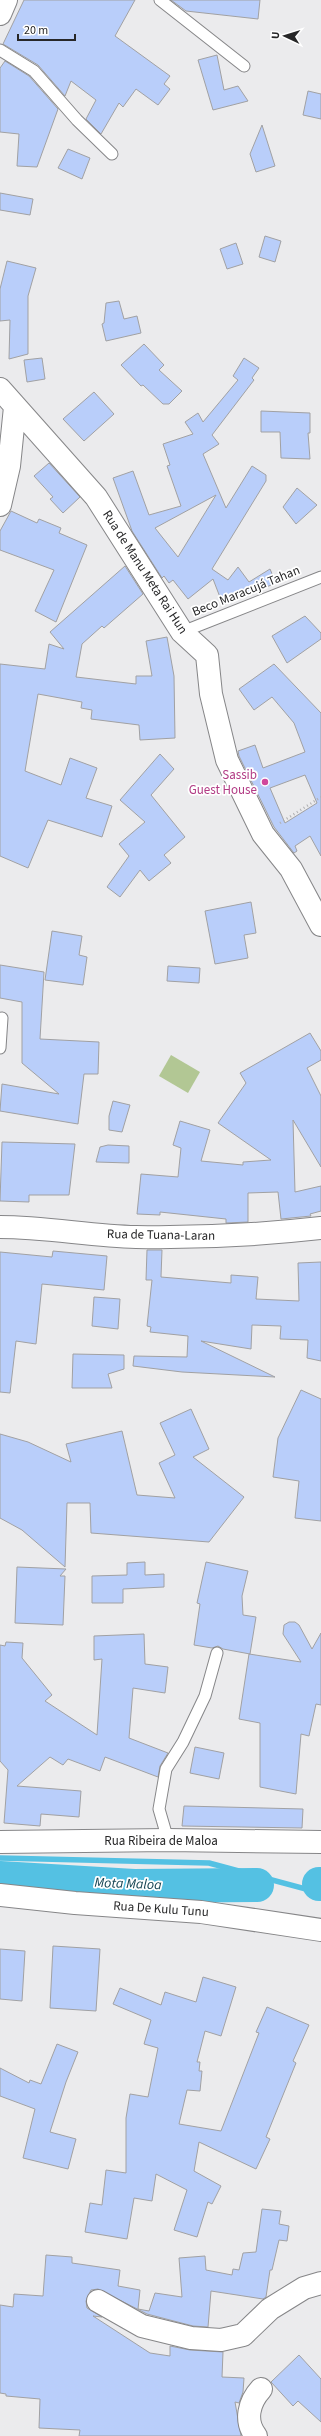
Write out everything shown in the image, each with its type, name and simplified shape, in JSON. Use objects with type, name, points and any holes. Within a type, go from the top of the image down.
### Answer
[{"type":"street","points":[[0,14],[6,0]]},
{"type":"street","points":[[0,505],[9,466],[4,396]]},
{"type":"street","name":"Rua de Manu Meta Rai Hun","points":[[4,396],[96,497],[182,632],[207,655],[210,694],[227,760],[263,834],[290,869],[321,925]]},
{"type":"street","name":"Rua de Tuana-Laran","points":[[0,1227],[32,1227],[135,1237],[254,1236],[321,1228]]},
{"type":"street","name":"Rua Ribeira de Maloa","points":[[0,1842],[168,1840],[321,1842]]},
{"type":"street","name":"Rua De Kulu Tunu","points":[[0,1895],[74,1903],[201,1912],[321,1930]]},
{"type":"street","points":[[98,2302],[142,2326],[191,2338],[221,2340],[243,2335],[270,2309],[304,2288],[321,2284]]},
{"type":"street","points":[[256,2436],[248,2411],[252,2398],[261,2389]]},
{"type":"lane","points":[[160,0],[244,66]]},
{"type":"lane","points":[[0,50],[34,71],[77,120],[112,154]]},
{"type":"lane","name":"Beco Maracujá Tahan","points":[[182,632],[321,577]]},
{"type":"lane","points":[[0,1048],[2,1018]]},
{"type":"lane","points":[[168,1840],[159,1809],[166,1769],[183,1742],[205,1696],[217,1653]]},
{"type":"path","points":[[263,834],[321,797]]},
{"type":"green space","points":[[171,1055],[200,1072],[188,1093],[159,1076]]},
{"type":"building","points":[[24,0],[135,0],[115,36],[170,76],[164,84],[170,89],[158,105],[136,89],[123,107],[119,103],[101,134],[86,119],[96,100],[71,81],[65,96],[38,65],[3,44]]},
{"type":"building","points":[[171,0],[260,0],[258,19],[186,11]]},
{"type":"building","points":[[217,55],[224,90],[238,86],[248,101],[213,110],[198,60]]},
{"type":"building","points":[[5,61],[29,76],[58,109],[37,167],[17,166],[19,134],[0,132],[0,68]]},
{"type":"building","points":[[308,91],[321,94],[321,119],[303,115]]},
{"type":"building","points":[[262,125],[275,166],[256,172],[250,154]]},
{"type":"building","points":[[68,149],[90,158],[82,179],[58,168]]},
{"type":"building","points":[[0,193],[33,199],[30,215],[0,210]]},
{"type":"building","points":[[265,236],[281,241],[275,262],[259,257]]},
{"type":"building","points":[[236,243],[243,264],[227,269],[220,249]]},
{"type":"building","points":[[7,261],[36,268],[28,296],[28,354],[9,359],[10,320],[0,321],[0,289]]},
{"type":"building","points":[[119,301],[124,319],[137,316],[141,333],[106,341],[102,324],[104,323],[106,303]]},
{"type":"building","points":[[144,344],[164,365],[159,370],[182,391],[169,404],[163,404],[143,385],[141,386],[121,365]]},
{"type":"building","points":[[42,358],[45,379],[27,382],[24,360]]},
{"type":"building","points":[[244,358],[259,368],[252,378],[254,380],[212,435],[219,444],[203,454],[226,508],[252,466],[266,475],[266,481],[212,569],[228,580],[238,567],[249,582],[270,569],[276,583],[223,605],[213,579],[188,599],[173,580],[169,583],[164,576],[162,578],[132,531],[113,478],[133,471],[149,515],[181,506],[167,466],[170,465],[163,444],[193,434],[185,422],[198,413],[203,422],[238,380],[233,376]],"holes":[[[216,495],[178,557],[155,528]]]},
{"type":"building","points":[[94,392],[114,414],[84,441],[63,419]]},
{"type":"building","points":[[261,411],[310,413],[310,433],[308,433],[310,459],[281,458],[280,432],[261,432]]},
{"type":"building","points":[[49,463],[80,497],[63,513],[50,499],[53,497],[34,476]]},
{"type":"building","points":[[297,488],[317,505],[296,524],[283,507]]},
{"type":"building","points":[[11,511],[37,523],[39,519],[61,528],[59,533],[87,545],[56,622],[35,611],[54,570],[0,550],[0,531]]},
{"type":"building","points":[[125,566],[143,594],[104,628],[102,626],[82,644],[76,677],[136,684],[136,676],[152,676],[146,641],[167,637],[174,676],[175,738],[140,740],[139,725],[91,719],[92,710],[81,708],[82,702],[38,694],[25,771],[61,785],[70,758],[97,768],[86,798],[112,806],[102,837],[48,820],[28,868],[0,856],[0,664],[45,669],[49,644],[64,649],[50,632]]},
{"type":"building","points":[[305,616],[321,633],[321,639],[287,663],[272,636]]},
{"type":"building","points":[[274,664],[321,713],[321,856],[310,836],[295,846],[297,851],[294,853],[274,827],[239,756],[238,751],[255,745],[263,768],[305,752],[294,723],[272,697],[254,710],[239,689]],"holes":[[[305,775],[317,803],[285,823],[270,788]]]},
{"type":"building","points":[[160,754],[174,769],[151,795],[185,837],[164,855],[171,863],[149,881],[140,870],[120,897],[107,887],[129,856],[119,844],[145,822],[120,800]]},
{"type":"building","points":[[251,902],[256,933],[244,935],[248,958],[215,964],[205,911]]},
{"type":"building","points":[[52,931],[82,936],[79,955],[87,957],[83,985],[45,980]]},
{"type":"building","points":[[0,965],[44,972],[40,1039],[99,1042],[98,1074],[84,1074],[78,1124],[0,1111],[2,1084],[59,1094],[22,1063],[22,1002],[0,998]]},
{"type":"building","points":[[168,966],[200,968],[199,983],[167,981]]},
{"type":"building","points":[[310,1033],[321,1051],[321,1060],[307,1068],[321,1096],[321,1167],[293,1120],[295,1192],[321,1186],[321,1211],[310,1214],[311,1216],[281,1219],[278,1192],[248,1193],[248,1222],[226,1223],[226,1219],[160,1212],[160,1215],[137,1214],[141,1174],[178,1177],[181,1148],[173,1145],[180,1121],[210,1130],[201,1161],[243,1165],[243,1162],[271,1160],[218,1123],[246,1083],[240,1073]]},
{"type":"building","points":[[113,1101],[130,1105],[122,1132],[109,1130],[109,1116]]},
{"type":"building","points":[[2,1142],[75,1144],[69,1195],[29,1195],[29,1202],[0,1201]]},
{"type":"building","points":[[108,1145],[129,1146],[129,1163],[96,1162],[100,1147]]},
{"type":"building","points":[[147,1250],[162,1250],[161,1277],[231,1283],[231,1275],[258,1277],[256,1299],[299,1301],[298,1263],[321,1262],[321,1361],[307,1358],[308,1340],[280,1339],[281,1326],[252,1325],[251,1349],[201,1341],[275,1377],[182,1372],[133,1366],[134,1356],[187,1357],[188,1336],[150,1332],[151,1327],[147,1326],[152,1280],[146,1280]]},
{"type":"building","points":[[53,1251],[107,1256],[104,1290],[42,1284],[36,1344],[16,1341],[10,1393],[0,1392],[0,1252],[52,1257]]},
{"type":"building","points":[[94,1297],[120,1299],[118,1329],[92,1326]]},
{"type":"building","points":[[73,1354],[124,1355],[124,1369],[108,1374],[112,1388],[72,1388]]},
{"type":"building","points":[[301,1390],[321,1399],[321,1521],[295,1518],[299,1481],[273,1477],[278,1438]]},
{"type":"building","points":[[191,1409],[209,1449],[193,1457],[244,1497],[209,1542],[91,1533],[90,1503],[67,1503],[65,1567],[22,1530],[0,1518],[0,1434],[28,1442],[71,1462],[66,1444],[122,1431],[137,1495],[175,1498],[159,1463],[175,1455],[160,1423]]},
{"type":"building","points":[[145,1562],[145,1575],[164,1574],[164,1587],[123,1589],[123,1603],[92,1603],[92,1576],[127,1575],[127,1563]]},
{"type":"building","points":[[206,1562],[248,1571],[242,1596],[243,1615],[256,1617],[250,1654],[223,1649],[218,1646],[212,1648],[194,1645],[200,1604],[197,1603]]},
{"type":"building","points":[[17,1567],[66,1569],[60,1576],[65,1576],[63,1625],[15,1623]]},
{"type":"building","points":[[289,1622],[295,1622],[299,1625],[312,1649],[321,1633],[321,1705],[316,1704],[309,1736],[301,1734],[296,1794],[260,1787],[260,1723],[239,1719],[249,1654],[301,1662],[283,1634],[284,1625]]},
{"type":"building","points":[[144,1634],[145,1664],[168,1667],[165,1693],[133,1688],[129,1738],[168,1753],[160,1766],[158,1777],[105,1757],[100,1771],[68,1759],[63,1765],[50,1757],[17,1786],[81,1791],[79,1817],[41,1814],[40,1826],[4,1823],[8,1770],[0,1761],[0,1645],[5,1646],[6,1642],[23,1643],[22,1658],[52,1695],[45,1701],[97,1735],[102,1659],[94,1660],[94,1636]]},
{"type":"building","points":[[195,1747],[224,1753],[219,1779],[190,1773]]},
{"type":"building","points":[[184,1806],[303,1809],[302,1828],[182,1826]]},
{"type":"building","points":[[53,1946],[100,1949],[96,2011],[50,2008]]},
{"type":"building","points":[[0,1949],[25,1951],[22,2001],[0,1999]]},
{"type":"building","points":[[203,1977],[236,1987],[221,2036],[205,2031],[197,2062],[200,2062],[199,2071],[202,2071],[200,2091],[187,2090],[179,2124],[221,2131],[259,2033],[256,2032],[267,2007],[309,2025],[293,2061],[296,2063],[266,2137],[270,2139],[256,2169],[199,2142],[194,2171],[221,2186],[212,2204],[208,2202],[197,2237],[174,2230],[187,2190],[156,2174],[152,2201],[134,2198],[127,2239],[85,2232],[90,2203],[102,2205],[106,2170],[126,2173],[126,2118],[130,2094],[148,2097],[158,2048],[144,2044],[151,2020],[113,2004],[120,1988],[161,2005],[165,1992],[196,2002]]},
{"type":"building","points":[[57,2044],[78,2052],[66,2082],[50,2132],[76,2139],[68,2169],[23,2158],[35,2109],[0,2096],[0,2068],[29,2083],[30,2080],[41,2084]]},
{"type":"building","points":[[262,2209],[281,2211],[279,2224],[289,2226],[287,2241],[279,2240],[272,2270],[270,2270],[266,2297],[263,2299],[211,2291],[208,2327],[193,2326],[147,2314],[98,2289],[91,2290],[86,2301],[87,2308],[102,2317],[93,2316],[150,2353],[170,2356],[170,2346],[190,2350],[223,2352],[222,2377],[244,2378],[243,2392],[239,2403],[235,2402],[241,2436],[79,2436],[80,2430],[39,2428],[40,2399],[6,2396],[6,2394],[0,2393],[0,2305],[13,2307],[14,2294],[43,2296],[46,2255],[72,2257],[72,2263],[120,2270],[118,2286],[140,2290],[138,2309],[149,2311],[155,2293],[182,2297],[179,2258],[205,2256],[206,2270],[232,2275],[233,2269],[239,2270],[243,2253],[256,2252]]},
{"type":"building","points":[[299,2355],[321,2379],[321,2422],[298,2401],[293,2406],[271,2382]]},
{"type":"waterway","points":[[0,1858],[209,1863],[321,1893]]},
{"type":"waterway","name":"Mota Maloa","points":[[0,1878],[134,1886],[257,1885]]},
{"type":"place","name":"Sassib Guest House","points":[[265,782]]}]
